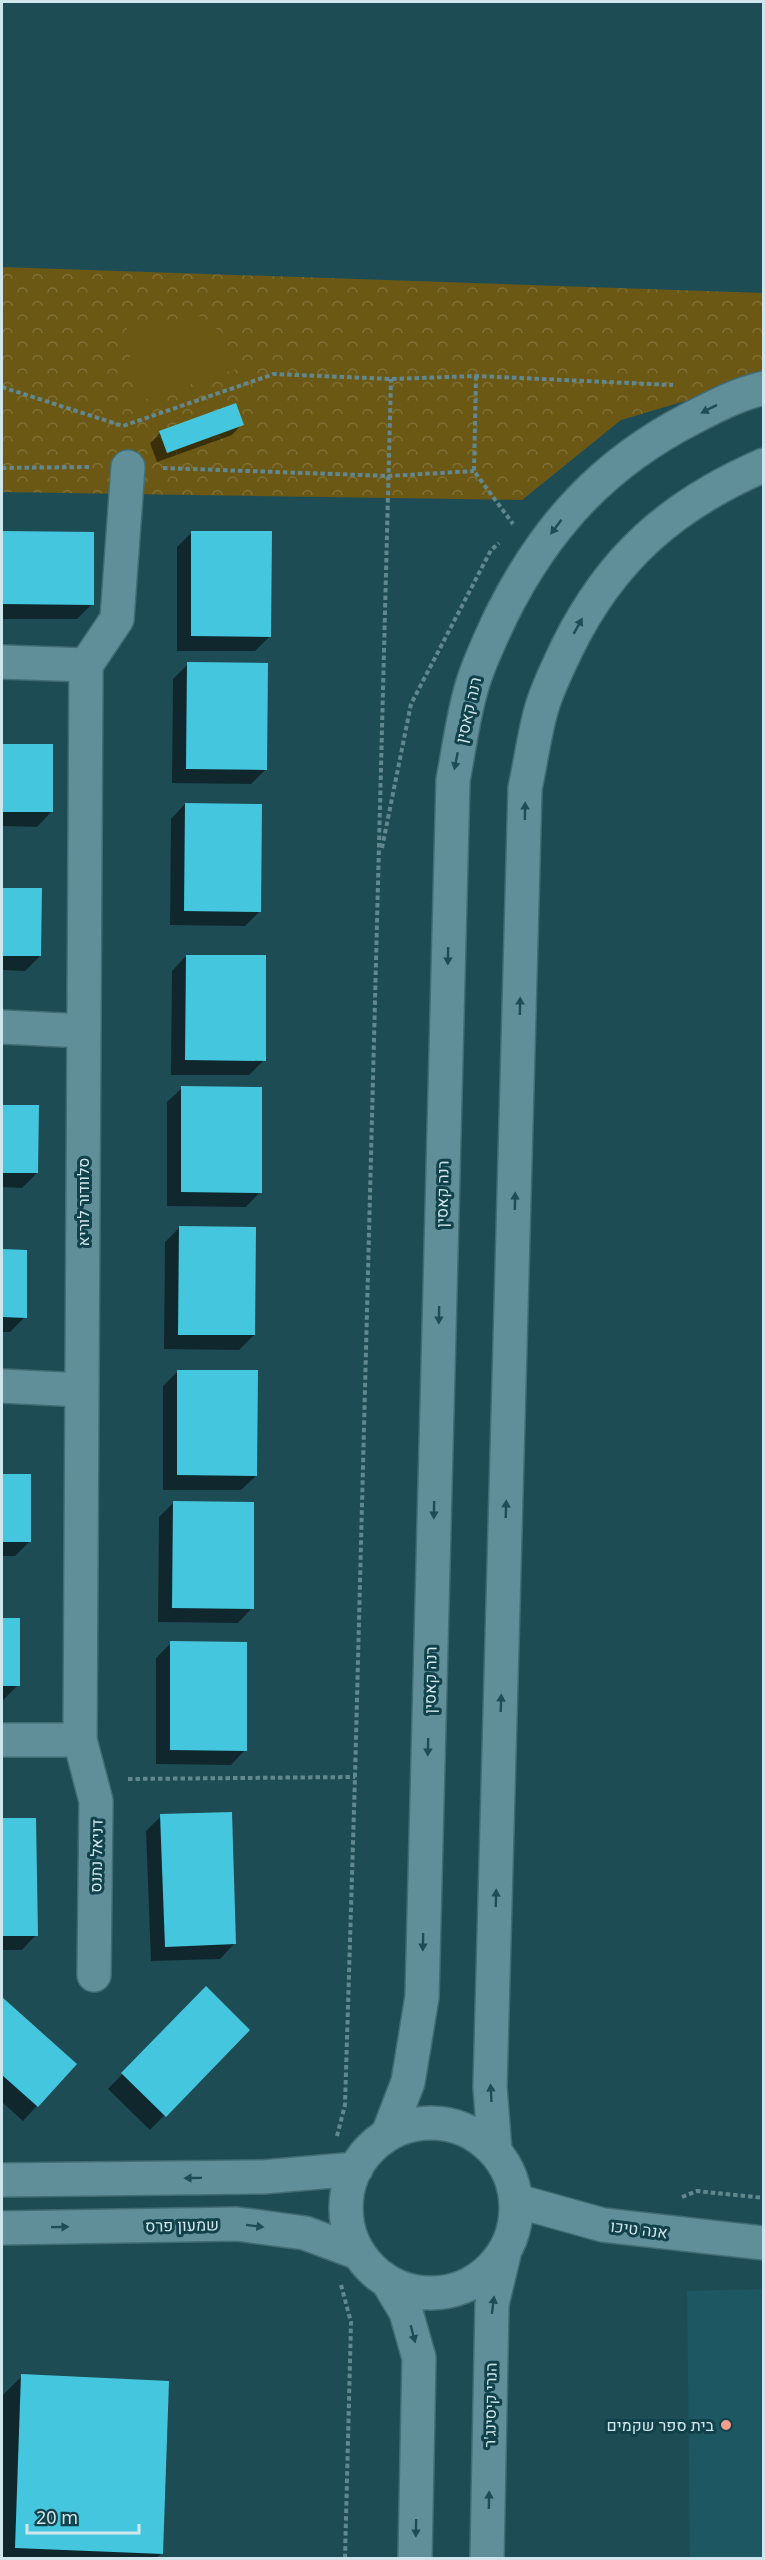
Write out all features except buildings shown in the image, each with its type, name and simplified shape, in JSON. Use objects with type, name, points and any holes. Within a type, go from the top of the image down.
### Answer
[{"type":"street","name":"רנה קאסין","points":[[388,2134],[408,2082],[422,1997],[453,780],[472,686],[493,632],[514,590],[541,547],[569,510],[638,449],[715,406],[764,388]]},
{"type":"street","points":[[495,2152],[490,2087],[525,788],[542,707],[578,626],[601,589],[624,559],[680,509],[764,465]]},
{"type":"street","points":[[2,662],[86,665],[117,619],[128,467]]},
{"type":"street","name":"סלוודור לוריא","points":[[80,1740],[86,665]]},
{"type":"street","points":[[2,1027],[84,1031]]},
{"type":"street","points":[[2,1386],[82,1390]]},
{"type":"street","points":[[2,1740],[80,1740]]},
{"type":"street","name":"דניאל נתנס","points":[[80,1740],[96,1801],[94,1975]]},
{"type":"street","points":[[2,2180],[263,2177],[341,2170],[388,2134],[410,2126],[433,2123],[456,2126],[478,2136],[495,2152],[510,2175],[517,2201],[515,2228],[504,2254],[490,2271],[473,2284],[452,2292],[430,2294],[408,2291],[388,2282],[372,2269],[359,2253],[351,2238],[346,2203],[349,2186],[341,2170]]},
{"type":"street","name":"אנה טיכו","points":[[517,2201],[603,2225],[764,2243]]},
{"type":"street","name":"שמעון פרס","points":[[2,2228],[237,2224],[305,2233],[359,2253]]},
{"type":"street","name":"הנרי קיסינג'ר","points":[[487,2559],[492,2304],[504,2254]]},
{"type":"street","points":[[388,2282],[406,2312],[419,2358],[415,2559]]},
{"type":"path","points":[[2,387],[123,426],[274,374],[391,379],[476,376],[682,384]]},
{"type":"path","points":[[476,376],[474,471],[516,528]]},
{"type":"path","points":[[341,2170],[355,1777],[391,379]]},
{"type":"path","points":[[2,468],[128,467],[389,476],[474,471]]},
{"type":"path","points":[[91,1780],[355,1777]]},
{"type":"path","points":[[330,2241],[351,2322],[345,2559]]},
{"type":"shaded area","name":"בית ספר שקמים","points":[[763,2289],[763,2558],[690,2558],[687,2291]]},
{"type":"green space","points":[[2,267],[763,293],[763,378],[621,420],[522,500],[2,492]]},
{"type":"green space","points":[[201,316],[222,333],[239,368],[135,403],[127,327]]},
{"type":"place","name":"בית ספר שקמים","points":[[726,2425]]}]
